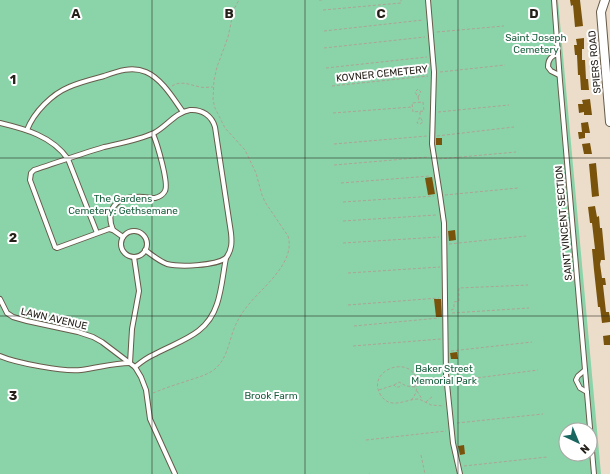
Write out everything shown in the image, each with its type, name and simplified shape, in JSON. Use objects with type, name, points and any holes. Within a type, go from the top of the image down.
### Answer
[{"type":"street","name":"SPIERS ROAD","points":[[605,0],[601,12],[606,29],[610,122]]},
{"type":"lane","points":[[428,0],[434,74],[431,136],[443,215],[444,236],[446,382],[451,430],[460,474]]},
{"type":"lane","name":"SAINT VINCENT SECTION","points":[[554,0],[559,74],[594,474]]},
{"type":"lane","points":[[558,54],[551,57],[548,62],[548,67],[551,71],[559,74]]},
{"type":"lane","points":[[27,130],[37,112],[70,86],[120,71],[134,69],[147,72],[156,78],[183,112]]},
{"type":"lane","points":[[123,237],[109,229],[58,248],[55,247],[30,180],[30,175],[34,170],[153,134],[183,112],[191,110],[204,113],[210,117],[215,127],[231,233],[231,246],[226,258],[217,305],[206,324],[190,338],[154,354],[135,367],[141,377],[150,419],[175,474]]},
{"type":"lane","points":[[0,123],[27,130],[39,135],[58,147],[68,159],[97,233]]},
{"type":"lane","points":[[113,230],[110,216],[112,209],[117,203],[124,199],[133,197],[157,197],[166,189],[165,178],[153,134]]},
{"type":"lane","points":[[129,232],[140,232],[146,240],[147,244],[145,250],[140,255],[134,257],[128,256],[123,251],[121,243],[123,237],[129,232]]},
{"type":"lane","points":[[145,250],[160,261],[171,264],[213,264],[226,258]]},
{"type":"lane","points":[[0,356],[10,360],[75,370],[118,363],[130,363],[132,329],[139,290],[134,257]]},
{"type":"lane","name":"LAWN AVENUE","points":[[0,299],[5,311],[12,317],[88,335],[102,342],[135,367]]},
{"type":"lane","name":"SAINT VINCENT SECTION","points":[[585,370],[576,380],[580,388],[587,392]]},
{"type":"path","points":[[146,395],[201,376],[218,366],[226,353],[240,317],[249,304],[277,274],[283,264],[289,248],[290,241],[288,236],[265,202],[252,164],[244,150],[224,128],[213,100],[217,67],[228,37],[234,9],[239,0]]},
{"type":"path","points":[[323,10],[401,3],[401,0]]},
{"type":"path","points":[[324,30],[430,19]]},
{"type":"path","points":[[324,48],[504,26]]},
{"type":"path","points":[[326,68],[433,56]]},
{"type":"path","name":"KOVNER CEMETERY","points":[[332,86],[505,65]]},
{"type":"path","points":[[166,90],[176,83],[187,83],[202,88],[214,88]]},
{"type":"path","points":[[418,96],[419,102]]},
{"type":"path","points":[[424,102],[424,111],[413,112],[412,107],[412,103],[424,102]]},
{"type":"path","points":[[432,112],[509,105]]},
{"type":"path","points":[[333,113],[412,107]]},
{"type":"path","points":[[420,111],[420,117]]},
{"type":"path","points":[[334,144],[514,127]]},
{"type":"path","points":[[334,165],[516,152]]},
{"type":"path","points":[[341,183],[437,175]]},
{"type":"path","points":[[343,202],[518,188]]},
{"type":"path","points":[[343,221],[443,215]]},
{"type":"path","points":[[344,243],[444,236]]},
{"type":"path","points":[[444,245],[526,236]]},
{"type":"path","points":[[348,273],[444,266]]},
{"type":"path","points":[[528,285],[458,288],[459,301],[454,302],[454,309],[450,311],[450,313],[529,308]]},
{"type":"path","points":[[348,305],[445,297]]},
{"type":"path","points":[[354,326],[445,318]]},
{"type":"path","points":[[353,346],[445,338]]},
{"type":"path","points":[[445,351],[532,342]]},
{"type":"path","points":[[411,400],[417,387],[416,379],[412,371],[407,368],[398,367],[387,369],[382,373],[378,381],[378,390],[384,398],[391,403],[422,400],[435,406],[448,406]]},
{"type":"path","points":[[446,382],[538,370]]},
{"type":"path","points":[[378,390],[399,382],[410,387],[417,387]]},
{"type":"path","points":[[394,385],[397,387],[401,386],[402,384]]},
{"type":"path","points":[[416,390],[422,400]]},
{"type":"path","points":[[426,402],[433,396]]},
{"type":"path","points":[[450,423],[543,414]]},
{"type":"path","points":[[366,440],[451,430]]},
{"type":"path","points":[[420,455],[425,474]]},
{"type":"path","points":[[458,466],[547,457]]},
{"type":"green space","points":[[0,0],[558,0],[596,422],[558,422],[558,462],[598,462],[598,441],[601,474],[0,474]]},
{"type":"building","points":[[570,0],[580,0],[583,26],[575,27],[573,5],[571,6]]},
{"type":"building","points":[[584,38],[582,60],[585,60],[586,79],[588,79],[589,90],[581,90],[580,75],[578,75],[577,55],[575,55],[574,45],[577,45],[576,39]]},
{"type":"building","points":[[590,99],[592,115],[584,115],[584,112],[579,113],[578,104],[583,104],[582,100]]},
{"type":"building","points":[[588,122],[590,133],[585,133],[585,138],[579,139],[578,132],[582,132],[581,123]]},
{"type":"building","points":[[436,138],[442,138],[442,145],[436,145]]},
{"type":"building","points":[[590,143],[592,154],[584,154],[582,144]]},
{"type":"building","points":[[596,163],[599,196],[592,197],[589,164]]},
{"type":"building","points":[[432,177],[435,194],[428,195],[425,178]]},
{"type":"building","points":[[595,206],[597,217],[599,216],[600,228],[602,228],[605,260],[601,260],[600,264],[602,278],[605,278],[606,285],[603,285],[606,312],[609,312],[610,318],[610,322],[602,323],[600,307],[598,307],[594,270],[592,249],[595,249],[592,223],[590,223],[588,207]]},
{"type":"building","points":[[455,230],[456,240],[449,241],[448,231]]},
{"type":"building","points":[[434,299],[441,299],[442,317],[436,317]]},
{"type":"building","points":[[610,335],[610,345],[604,345],[603,336]]},
{"type":"building","points":[[457,352],[458,359],[451,359],[450,353]]},
{"type":"building","points":[[464,445],[465,454],[460,455],[458,446]]},
{"type":"park label","name":"Saint Joseph Cemetery","points":[[536,44]]},
{"type":"park label","name":"The Gardens Cemetery: Gethsemane","points":[[123,204]]},
{"type":"park label","name":"Baker Street Memorial Park","points":[[444,374]]},
{"type":"park label","name":"Brook Farm","points":[[271,396]]}]
